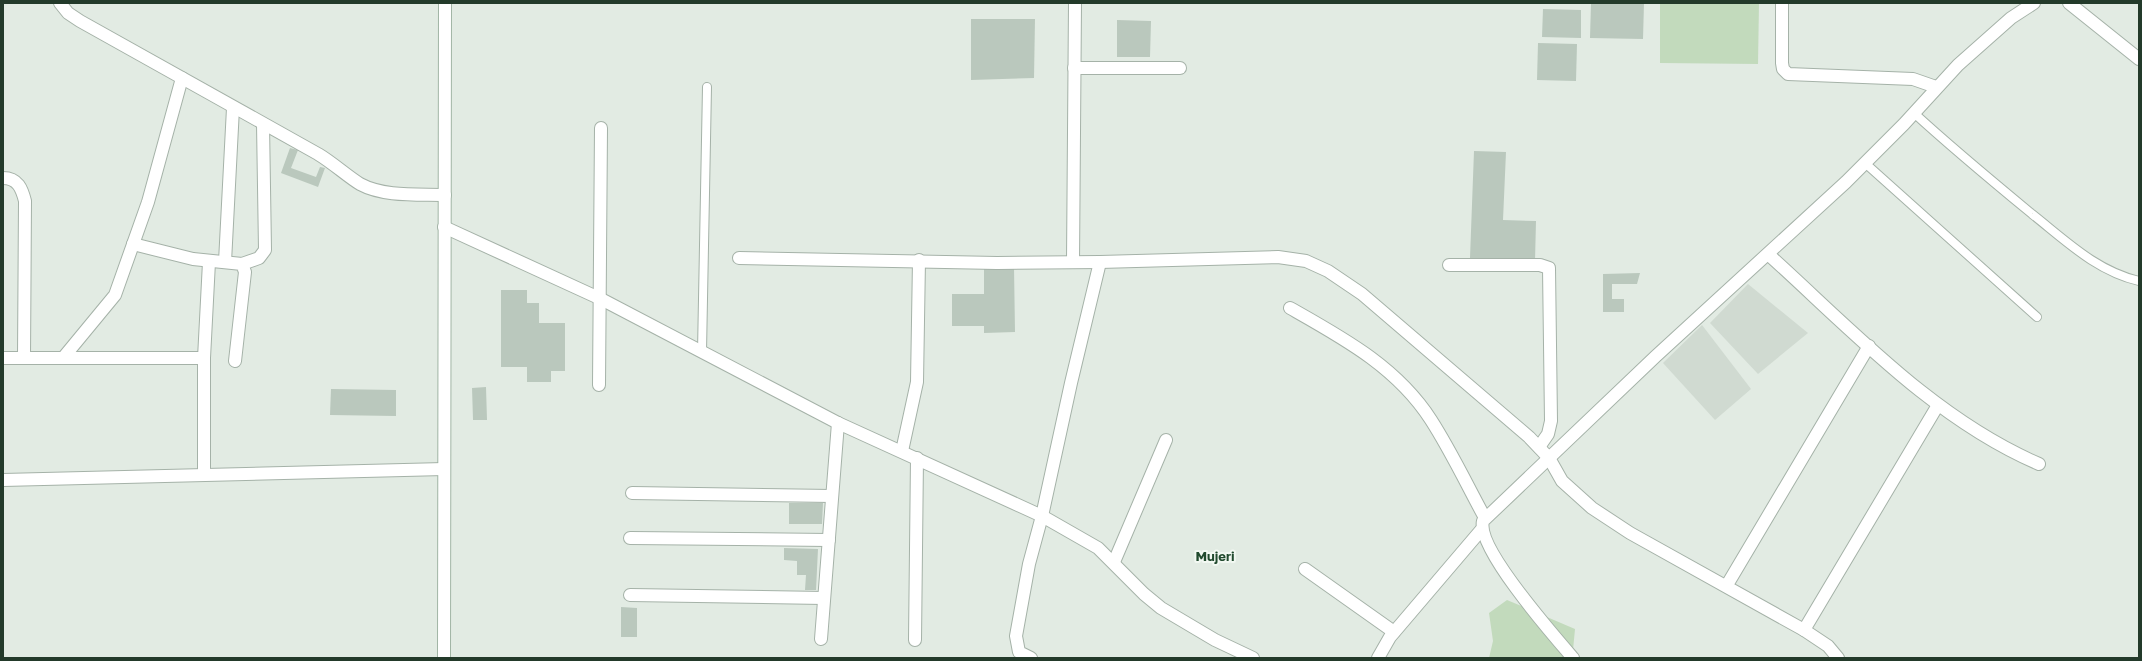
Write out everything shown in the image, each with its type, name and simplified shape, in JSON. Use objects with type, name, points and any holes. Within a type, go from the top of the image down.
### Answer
[{"type":"street","points":[[60,3],[68,13],[80,21],[233,108],[334,163],[359,183],[367,187],[387,192],[445,195]]},
{"type":"street","points":[[444,658],[445,3]]},
{"type":"street","points":[[1073,262],[1074,3]]},
{"type":"street","points":[[1782,3],[1782,63],[1788,74],[1913,79],[1936,87]]},
{"type":"street","points":[[1378,658],[1394,632],[1484,523],[1548,458],[1656,356],[1769,254],[1865,164],[1914,113],[1936,87],[1988,36],[2011,18],[2034,3]]},
{"type":"street","points":[[2069,3],[2139,59]]},
{"type":"street","points":[[1074,68],[1180,68]]},
{"type":"street","points":[[63,358],[115,295],[148,202],[182,78]]},
{"type":"street","points":[[224,262],[233,108]]},
{"type":"street","points":[[133,244],[176,256],[209,262],[242,264],[259,258],[265,250],[262,124]]},
{"type":"street","points":[[599,385],[601,298],[601,128]]},
{"type":"street","points":[[3,178],[16,182],[21,186],[25,201],[24,358]]},
{"type":"street","points":[[444,227],[601,298],[838,423],[1042,516],[1082,537],[1114,562],[1144,594],[1161,608],[1215,640],[1253,658]]},
{"type":"street","points":[[1769,254],[1869,346],[1938,405],[1993,441],[2039,464]]},
{"type":"street","points":[[739,258],[1100,262],[1266,257],[1306,261],[1328,271],[1362,294],[1539,447],[1548,458],[1562,481],[1592,508],[1630,533],[1804,630],[1828,646],[1838,658]]},
{"type":"street","points":[[902,451],[917,382],[919,260]]},
{"type":"street","points":[[204,474],[204,358],[209,262]]},
{"type":"street","points":[[1031,658],[1019,652],[1016,636],[1029,564],[1042,516],[1100,262]]},
{"type":"street","points":[[235,361],[245,272],[242,264]]},
{"type":"street","points":[[1449,265],[1540,265],[1549,268],[1551,421],[1548,434],[1539,447]]},
{"type":"street","points":[[1290,308],[1358,348],[1383,367],[1399,382],[1430,419],[1484,523],[1497,560],[1516,588],[1573,658]]},
{"type":"street","points":[[1727,586],[1869,346]]},
{"type":"street","points":[[3,358],[204,358]]},
{"type":"street","points":[[1804,630],[1938,405]]},
{"type":"street","points":[[821,639],[838,423]]},
{"type":"street","points":[[1114,562],[1166,440]]},
{"type":"street","points":[[915,640],[917,458]]},
{"type":"street","points":[[3,480],[444,469]]},
{"type":"street","points":[[632,493],[832,496]]},
{"type":"street","points":[[630,538],[829,540]]},
{"type":"street","points":[[1305,569],[1394,632]]},
{"type":"street","points":[[630,595],[824,598]]},
{"type":"lane","points":[[702,352],[707,87]]},
{"type":"lane","points":[[1914,113],[1988,178],[2092,261],[2113,273],[2139,281]]},
{"type":"lane","points":[[1865,164],[2037,317]]},
{"type":"shaded area","points":[[1748,284],[1808,333],[1758,374],[1710,323]]},
{"type":"shaded area","points":[[1702,325],[1751,389],[1715,420],[1663,363]]},
{"type":"green space","points":[[1660,3],[1759,3],[1758,64],[1660,63]]},
{"type":"green space","points":[[1507,600],[1575,629],[1573,650],[1576,658],[1489,658],[1493,641],[1489,613]]},
{"type":"building","points":[[1591,3],[1644,3],[1643,39],[1590,38]]},
{"type":"building","points":[[1543,9],[1581,10],[1581,38],[1542,37]]},
{"type":"building","points":[[971,19],[1035,19],[1034,78],[971,80]]},
{"type":"building","points":[[1117,20],[1151,21],[1150,57],[1117,57]]},
{"type":"building","points":[[1538,43],[1577,44],[1576,81],[1537,80]]},
{"type":"building","points":[[290,148],[298,150],[291,168],[316,177],[320,167],[325,168],[318,187],[281,173]]},
{"type":"building","points":[[1474,151],[1506,152],[1503,220],[1536,221],[1535,261],[1470,258]]},
{"type":"building","points":[[984,267],[1014,267],[1015,332],[984,333],[984,326],[952,326],[952,294],[984,294]]},
{"type":"building","points":[[1640,273],[1637,284],[1612,284],[1612,299],[1624,299],[1624,312],[1603,312],[1603,274]]},
{"type":"building","points":[[501,290],[527,290],[527,303],[539,303],[539,323],[565,323],[565,371],[551,371],[551,382],[527,382],[527,367],[501,367]]},
{"type":"building","points":[[486,387],[487,420],[473,420],[472,388]]},
{"type":"building","points":[[331,389],[396,390],[396,416],[330,415]]},
{"type":"building","points":[[789,503],[823,503],[822,524],[789,524]]},
{"type":"building","points":[[784,548],[818,549],[816,590],[805,590],[806,575],[797,575],[797,561],[784,560]]},
{"type":"building","points":[[621,607],[637,608],[637,637],[621,637]]},
{"type":"district","name":"Mujeri","points":[[1215,556]]}]
